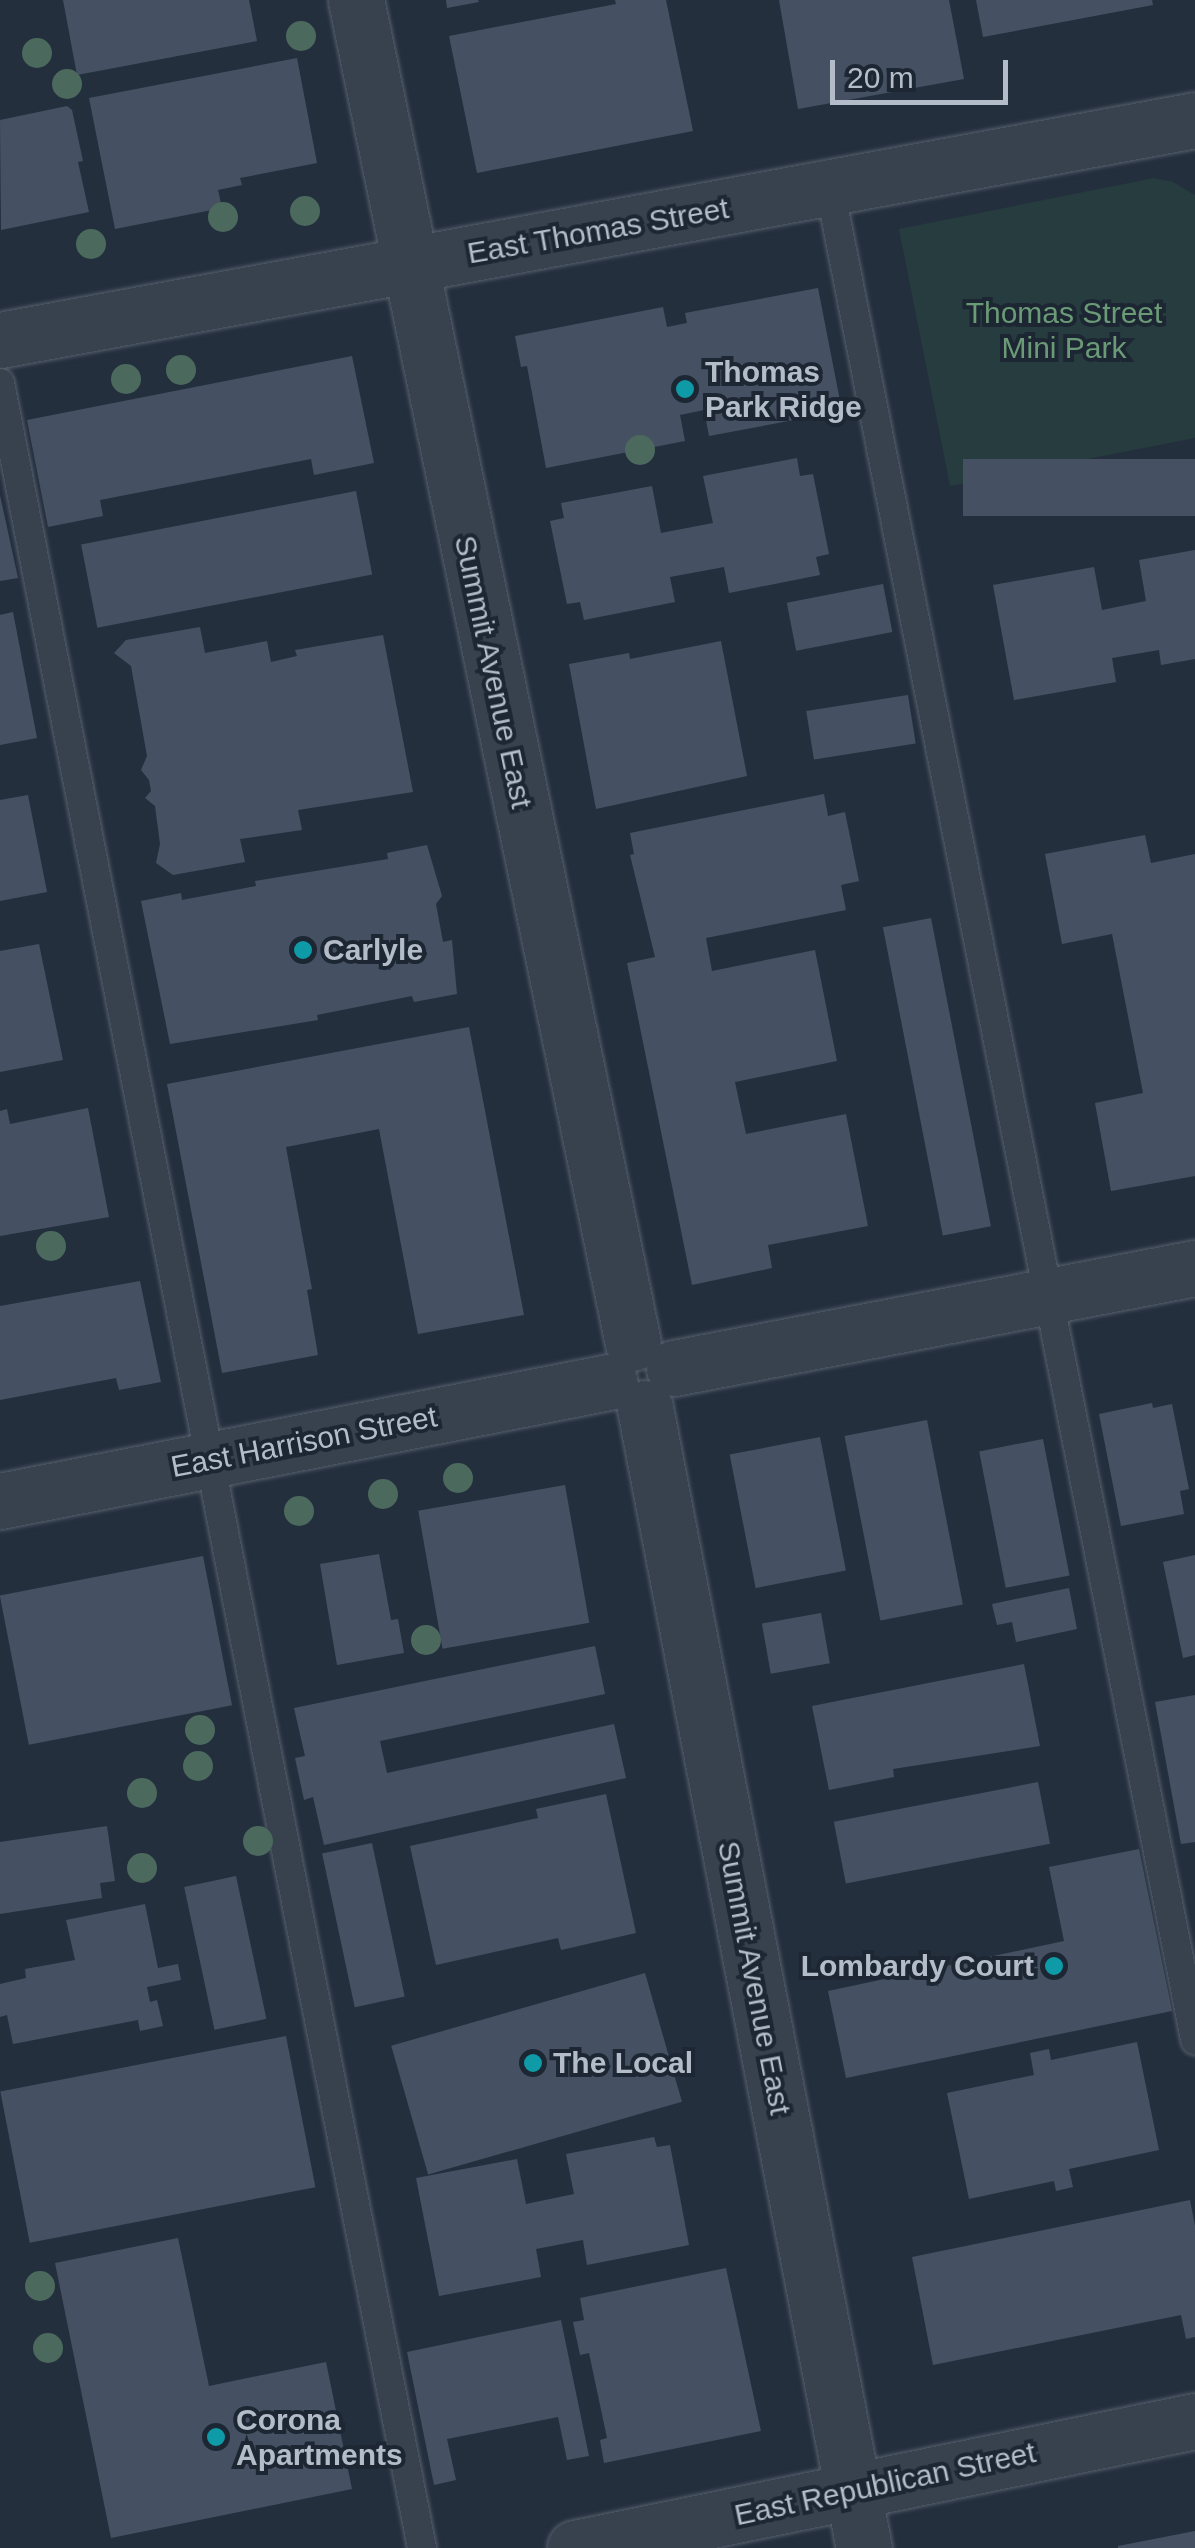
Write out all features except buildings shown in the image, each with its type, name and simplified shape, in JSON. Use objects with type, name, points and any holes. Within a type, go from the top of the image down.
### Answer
[{"type":"street","name":"Summit Avenue East","points":[[356,0],[640,1375],[864,2548]]},
{"type":"street","name":"East Thomas Street","points":[[0,340],[1195,120]]},
{"type":"street","name":"East Harrison Street","points":[[0,1500],[1195,1268]]},
{"type":"street","name":"East Republican Street","points":[[575,2548],[1195,2421]]},
{"type":"lane","points":[[830,189],[1195,2040]]},
{"type":"lane","points":[[0,384],[422,2548]]},
{"type":"green space","name":"Thomas Street Mini Park","points":[[1154,178],[1173,182],[1195,195],[1195,438],[950,486],[899,229]]},
{"type":"place","name":"Thomas Park Ridge","points":[[685,389]]},
{"type":"place","name":"Carlyle","points":[[303,950]]},
{"type":"place","name":"Lombardy Court","points":[[1054,1966]]},
{"type":"place","name":"The Local","points":[[533,2063]]},
{"type":"place","name":"Corona Apartments","points":[[216,2437]]}]
